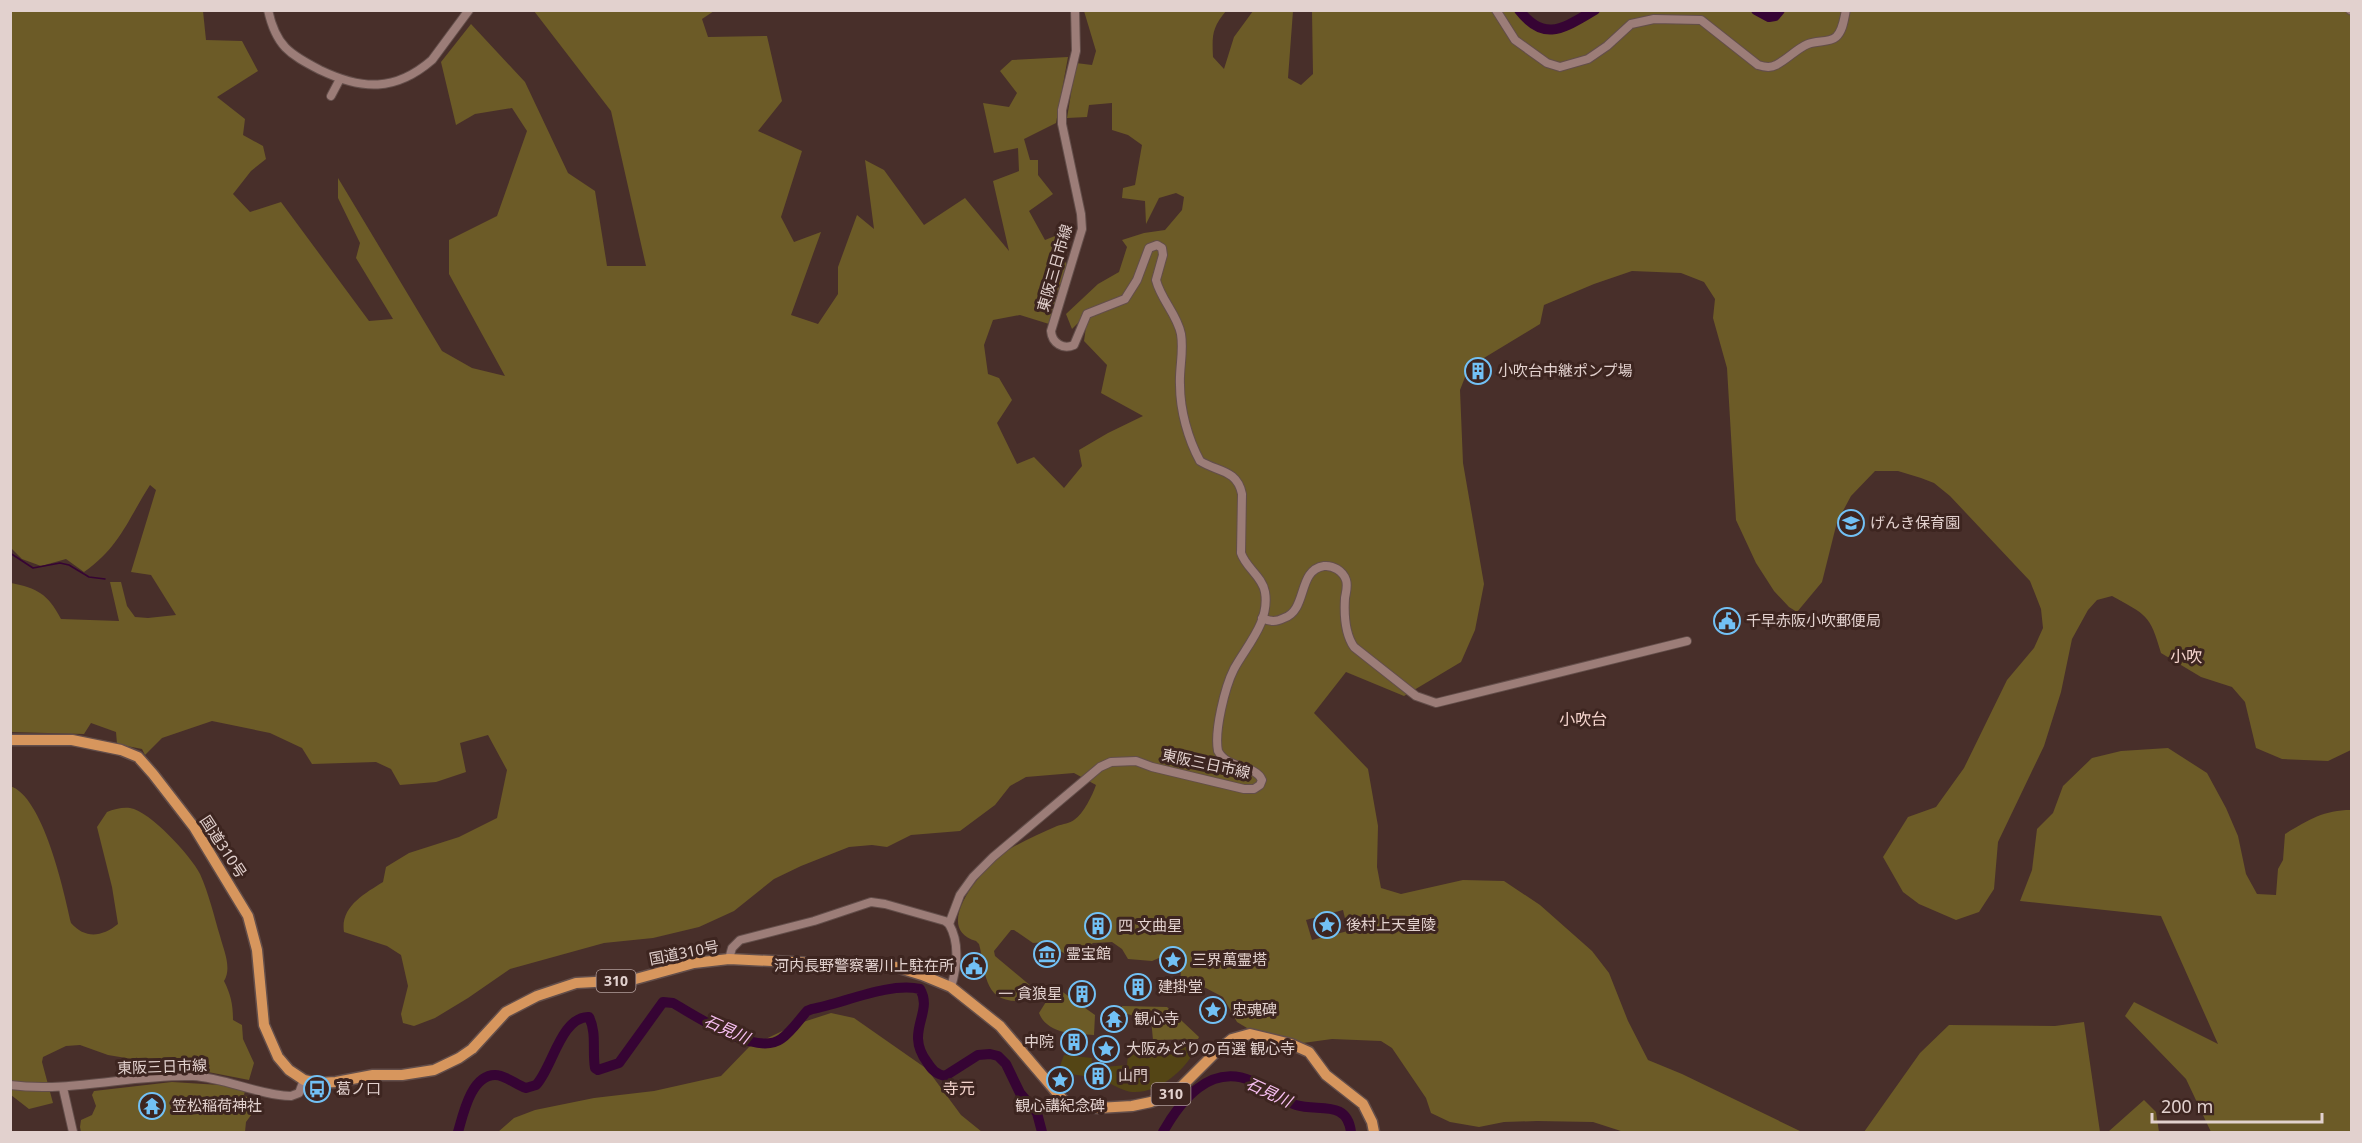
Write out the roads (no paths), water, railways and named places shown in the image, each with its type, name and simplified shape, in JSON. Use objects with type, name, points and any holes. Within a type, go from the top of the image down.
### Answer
[{"type":"highway","name":"国道310号","points":[[10,740],[72,740],[121,750],[138,757],[153,774],[194,827],[248,916],[257,950],[264,1024],[278,1057],[289,1070],[304,1080],[318,1083],[336,1082],[373,1075],[410,1074],[434,1070],[459,1058],[471,1049],[506,1012],[537,996],[576,982],[632,980],[694,963],[729,960],[896,967],[951,987],[1000,1026],[1064,1101],[1077,1106],[1132,1106],[1172,1094],[1232,1039],[1250,1034],[1292,1044],[1309,1052],[1326,1075],[1363,1104],[1374,1132]]},
{"type":"main road","points":[[268,10],[275,34],[288,51],[298,59],[340,79],[377,85],[409,76],[432,60],[469,10]]},
{"type":"main road","name":"東阪三日市線","points":[[949,924],[960,895],[973,877],[993,857],[1100,767],[1112,762],[1136,761],[1244,789],[1254,789],[1260,785],[1260,776],[1228,763],[1221,756],[1216,743],[1233,670],[1263,618],[1264,588],[1241,553],[1242,494],[1240,486],[1229,473],[1200,461],[1189,436],[1180,395],[1182,352],[1180,333],[1176,317],[1156,280],[1163,255],[1162,248],[1157,245],[1149,248],[1137,280],[1125,299],[1087,314],[1074,345],[1060,346],[1052,336],[1051,331],[1082,229],[1081,214],[1062,124],[1062,110],[1076,51],[1075,10]]},
{"type":"main road","points":[[1496,10],[1515,40],[1552,65],[1560,67],[1588,59],[1607,46],[1626,26],[1637,21],[1694,19],[1707,23],[1758,64],[1771,67],[1776,66],[1800,47],[1812,42],[1829,41],[1836,37],[1841,31],[1846,10]]},
{"type":"main road","points":[[331,96],[340,79]]},
{"type":"main road","points":[[1263,618],[1274,622],[1288,617],[1299,606],[1312,572],[1323,566],[1335,568],[1342,573],[1346,581],[1346,623],[1349,639],[1354,647],[1416,696],[1436,703],[1687,641]]},
{"type":"main road","points":[[729,960],[732,948],[740,940],[821,919],[864,903],[885,904],[949,924],[955,944],[955,973],[951,987]]},
{"type":"main road","name":"東阪三日市線","points":[[10,1085],[63,1088],[191,1076],[216,1078],[291,1096],[299,1093],[304,1080]]},
{"type":"main road","points":[[63,1088],[73,1132]]},
{"type":"waterway","points":[[1519,10],[1538,27],[1547,29],[1565,26],[1595,10]]},
{"type":"waterway","points":[[1756,10],[1769,17],[1775,16],[1780,10]]},
{"type":"waterway","points":[[10,553],[33,568],[60,563],[69,565],[89,577],[105,579]]},
{"type":"waterway","name":"石見川","points":[[458,1132],[469,1097],[480,1082],[495,1075],[526,1088],[536,1085],[564,1034],[579,1019],[589,1017],[594,1036],[595,1068],[598,1070],[619,1063],[663,1002],[673,1003],[726,1033],[757,1043],[770,1043],[785,1036],[807,1011],[895,988],[920,989],[924,1006],[918,1041],[921,1051],[933,1069],[945,1076],[978,1055],[998,1056],[1006,1064],[1020,1093],[1037,1113],[1042,1132]]},
{"type":"waterway","name":"石見川","points":[[1163,1132],[1188,1097],[1210,1081],[1223,1077],[1237,1077],[1252,1081],[1296,1105],[1338,1111],[1344,1115],[1351,1132]]},
{"type":"place","name":"小吹台中継ポンプ場","points":[[1478,371]]},
{"type":"place","name":"げんき保育園","points":[[1851,523]]},
{"type":"place","name":"千早赤阪小吹郵便局","points":[[1727,621]]},
{"type":"place","name":"後村上天皇陵","points":[[1327,925]]},
{"type":"place","name":"四 文曲星","points":[[1098,926]]},
{"type":"place","name":"霊宝館","points":[[1047,954]]},
{"type":"place","name":"三界萬霊塔","points":[[1173,960]]},
{"type":"place","name":"河内長野警察署川上駐在所","points":[[974,966]]},
{"type":"place","name":"建掛堂","points":[[1138,987]]},
{"type":"place","name":"一 貪狼星","points":[[1082,994]]},
{"type":"place","name":"忠魂碑","points":[[1213,1010]]},
{"type":"place","name":"観心寺","points":[[1114,1019]]},
{"type":"place","name":"中院","points":[[1074,1042]]},
{"type":"place","name":"大阪みどりの百選 観心寺","points":[[1106,1049]]},
{"type":"place","name":"山門","points":[[1098,1076]]},
{"type":"place","name":"観心講紀念碑","points":[[1060,1080]]},
{"type":"place","name":"葛ノ口","points":[[317,1089]]},
{"type":"place","name":"笠松稲荷神社","points":[[152,1106]]},
{"type":"district","name":"小吹","points":[[2186,656]]},
{"type":"district","name":"小吹台","points":[[1583,719]]},
{"type":"district","name":"寺元","points":[[959,1088]]}]
